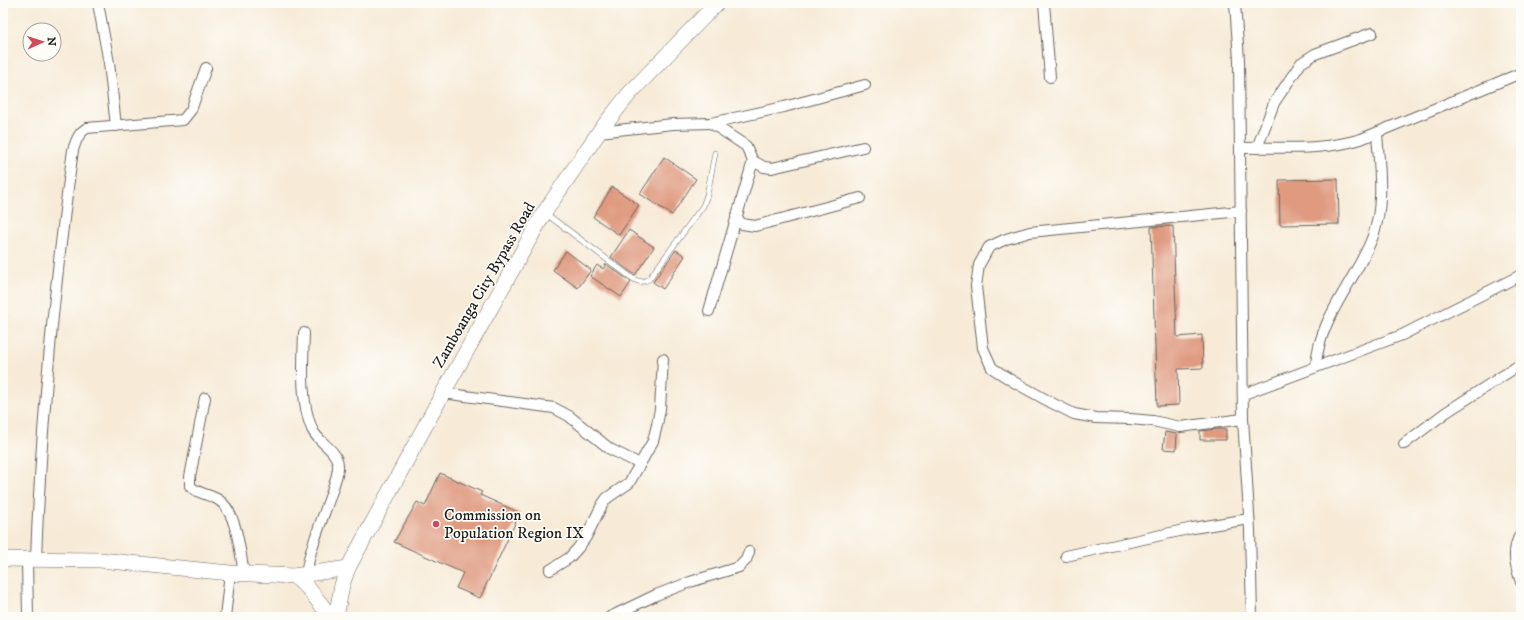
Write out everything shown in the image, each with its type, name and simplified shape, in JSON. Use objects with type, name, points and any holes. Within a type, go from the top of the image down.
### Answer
[{"type":"main road","name":"Zamboanga City Bypass Road","points":[[336,617],[342,585],[348,568],[443,393],[544,213],[599,132],[629,94],[717,3]]},
{"type":"main road","points":[[3,559],[32,558],[100,560],[237,573],[300,575],[348,568]]},
{"type":"main road","points":[[300,575],[308,588],[331,617]]},
{"type":"street","points":[[98,3],[109,63],[116,126]]},
{"type":"street","points":[[1044,3],[1050,77]]},
{"type":"street","points":[[1235,3],[1239,60],[1244,394],[1243,419],[1249,519],[1252,617]]},
{"type":"street","points":[[1257,148],[1274,103],[1301,63],[1316,54],[1372,33]]},
{"type":"street","points":[[28,617],[58,257],[73,150],[81,132],[87,128],[183,120],[191,110],[206,68]]},
{"type":"street","points":[[1240,148],[1337,145],[1361,139],[1521,73]]},
{"type":"street","points":[[599,132],[674,124],[711,123],[784,107],[865,85]]},
{"type":"street","points":[[711,123],[746,146],[753,161],[764,167],[772,168],[863,147]]},
{"type":"street","points":[[1316,366],[1322,337],[1374,234],[1380,205],[1377,133]]},
{"type":"street","points":[[709,311],[753,161]]},
{"type":"street","points":[[736,217],[742,224],[755,226],[860,198]]},
{"type":"street","points":[[1241,211],[1030,232],[1006,239],[989,247],[979,265],[976,286],[982,348],[992,368],[1014,382],[1074,414],[1096,418],[1154,421],[1180,427],[1243,419]]},
{"type":"street","points":[[1244,394],[1402,334],[1521,275]]},
{"type":"street","points":[[300,575],[308,560],[325,513],[336,477],[338,464],[334,454],[312,430],[306,412],[303,364],[304,333]]},
{"type":"street","points":[[550,570],[569,558],[578,548],[586,537],[602,505],[607,498],[629,483],[653,441],[660,409],[663,358]]},
{"type":"street","points":[[1404,444],[1445,413],[1521,364]]},
{"type":"street","points":[[443,393],[554,408],[569,416],[610,449],[640,464]]},
{"type":"street","points":[[205,398],[190,477],[190,486],[196,492],[213,496],[227,506],[234,523],[237,573],[225,617]]},
{"type":"street","points":[[1066,556],[1193,528],[1249,519]]},
{"type":"street","points":[[1521,533],[1517,539],[1514,554],[1516,568],[1521,582]]},
{"type":"street","points":[[610,617],[656,595],[690,582],[739,567],[746,560],[749,552]]},
{"type":"lane","points":[[544,213],[632,278],[645,282],[649,280],[703,206],[707,195],[715,153]]},
{"type":"building","points":[[664,157],[696,179],[672,215],[640,194]]},
{"type":"building","points":[[1338,179],[1339,224],[1280,225],[1279,180]]},
{"type":"building","points":[[612,187],[639,205],[619,235],[593,217]]},
{"type":"building","points":[[1173,226],[1177,337],[1202,335],[1203,368],[1178,369],[1179,405],[1157,406],[1151,227]]},
{"type":"building","points":[[629,230],[654,247],[635,275],[611,257]]},
{"type":"building","points":[[676,250],[685,256],[663,289],[653,282]]},
{"type":"building","points":[[566,251],[591,270],[578,288],[553,270]]},
{"type":"building","points":[[606,264],[631,282],[621,297],[590,276],[597,265],[603,269]]},
{"type":"building","points":[[1226,429],[1226,440],[1200,440],[1200,431]]},
{"type":"building","points":[[1165,432],[1177,434],[1176,450],[1163,449]]},
{"type":"building","points":[[440,473],[482,492],[480,495],[520,513],[480,598],[456,588],[463,573],[394,542],[417,502],[425,506]]},
{"type":"place","name":"Commission on Population Region IX","points":[[436,524]]}]
